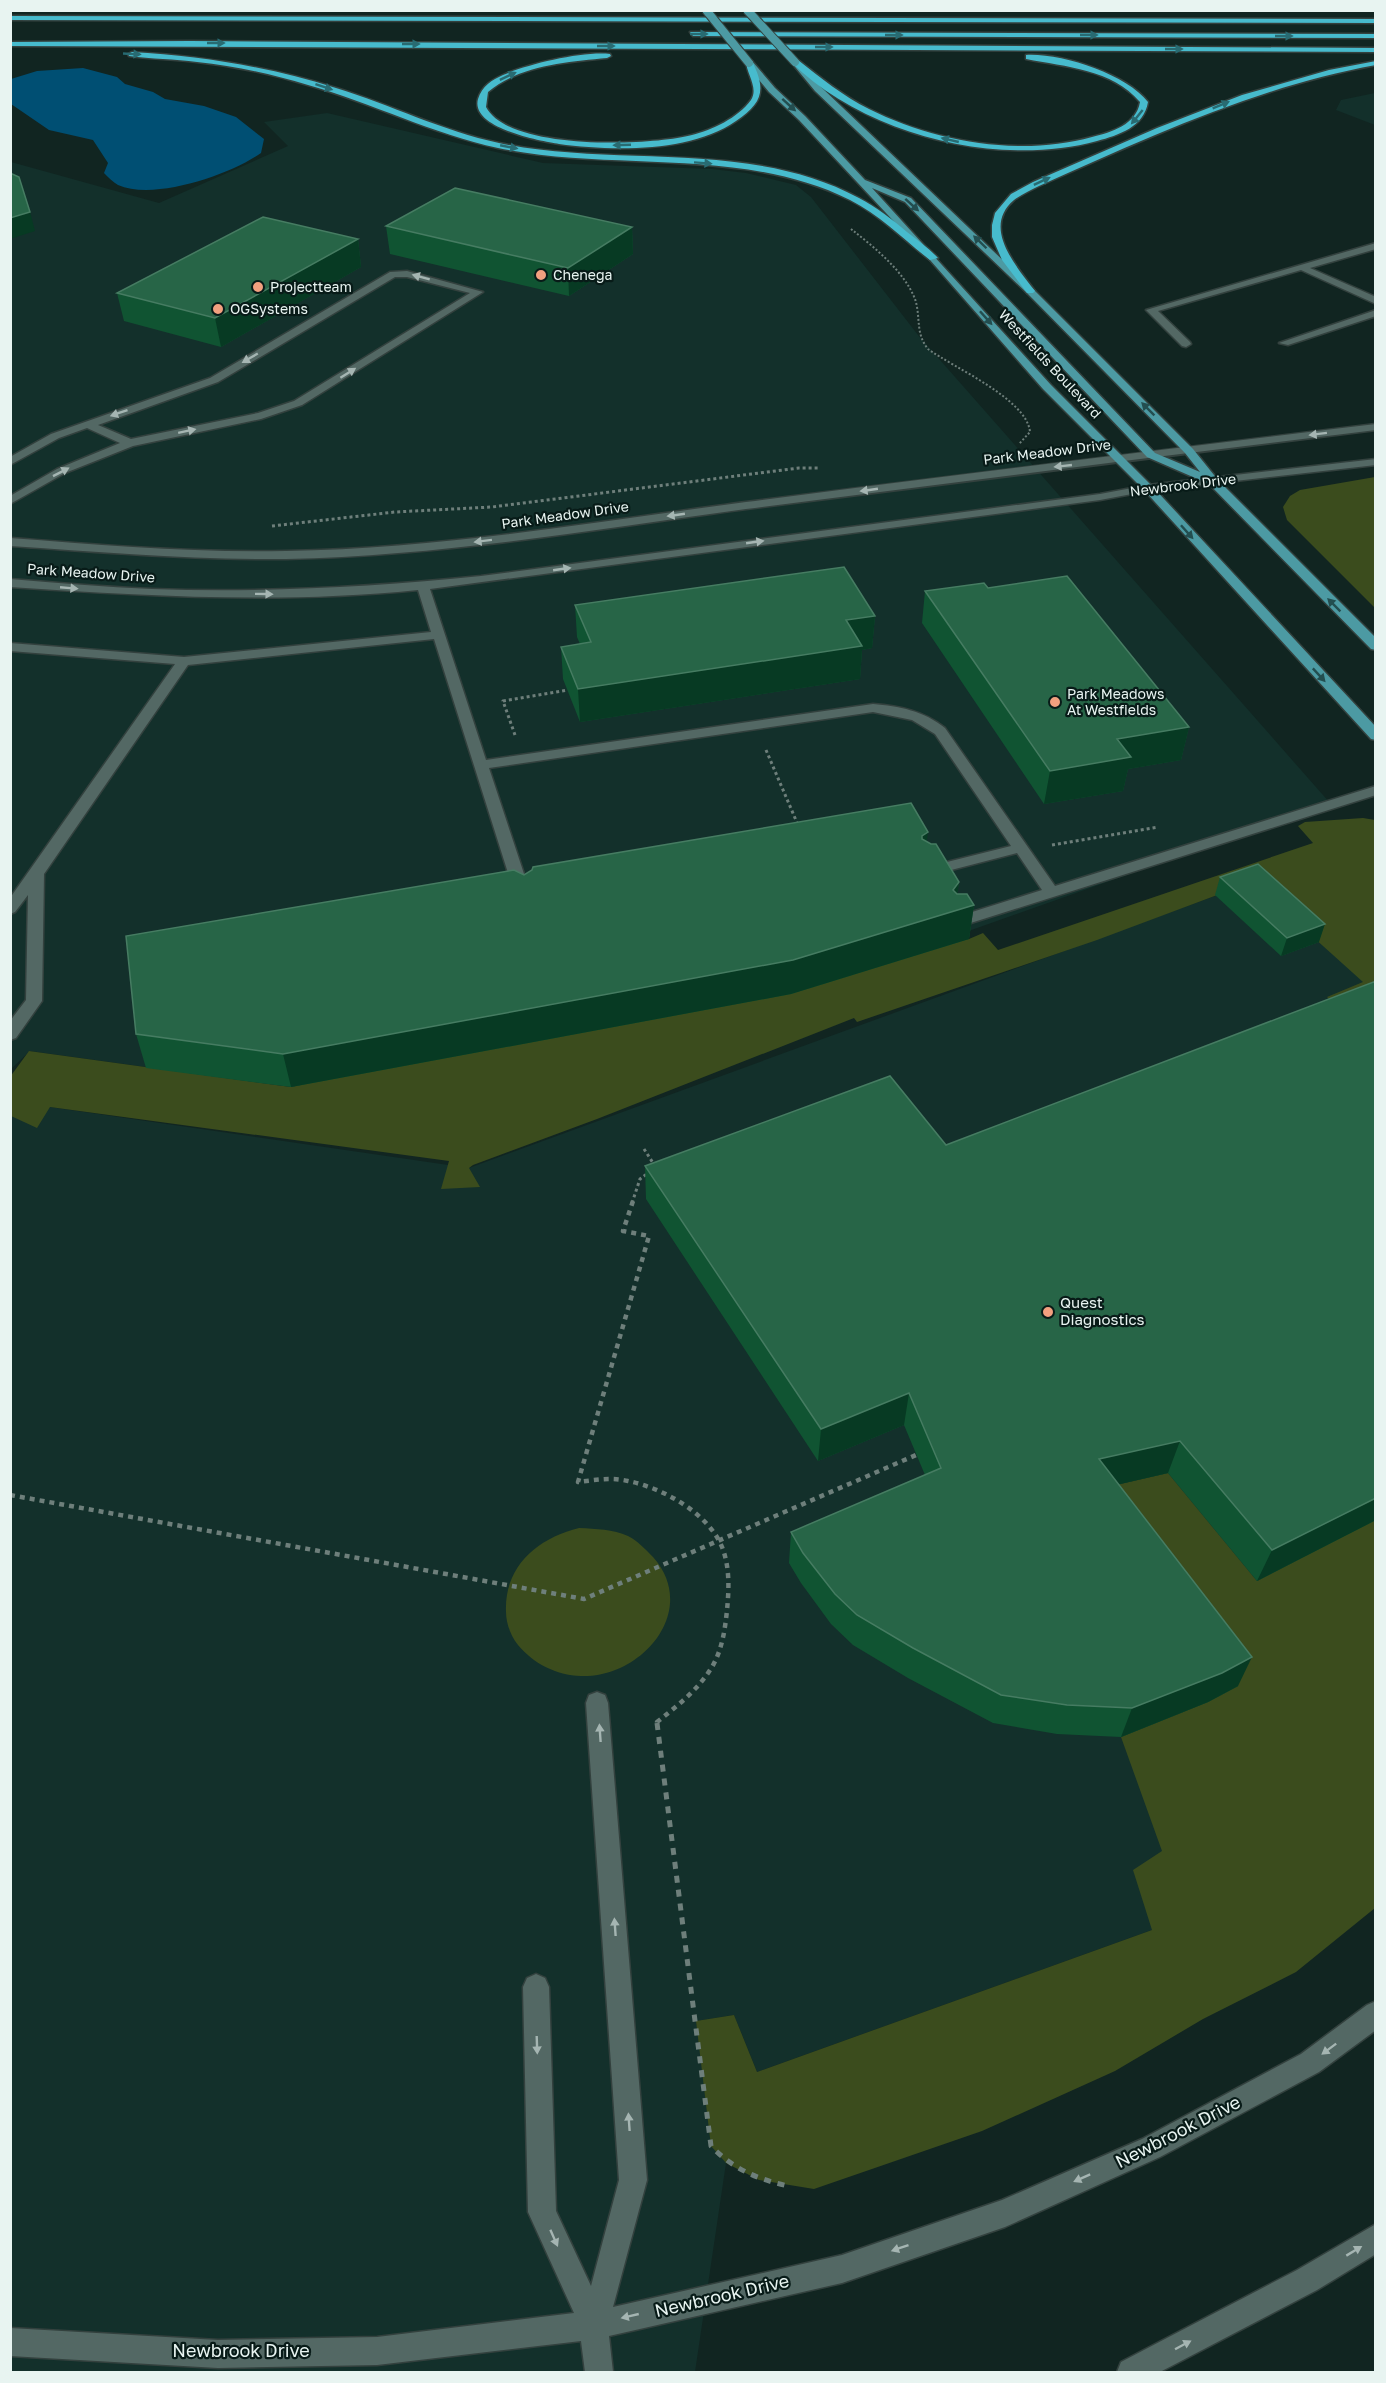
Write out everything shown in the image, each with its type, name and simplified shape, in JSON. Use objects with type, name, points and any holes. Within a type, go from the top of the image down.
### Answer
[{"type":"highway","points":[[10,18],[1376,21]]},
{"type":"highway","points":[[681,34],[1376,36]]},
{"type":"highway","points":[[10,46],[190,43],[1376,50]]},
{"type":"highway","points":[[10,46],[115,53]]},
{"type":"highway","points":[[745,47],[625,54],[537,66],[494,83],[482,96],[481,102],[487,115],[493,121],[544,139],[584,145],[660,142],[714,130],[736,119],[756,98],[757,86],[749,63]]},
{"type":"highway","points":[[795,62],[839,96],[874,114],[932,136],[980,145],[1054,146],[1089,141],[1135,122],[1143,110],[1144,102],[1139,94],[1130,87],[1085,68],[996,52],[905,48]]},
{"type":"highway","points":[[125,54],[202,61],[274,73],[345,93],[457,134],[517,149],[610,160],[729,165],[781,172],[818,183],[854,199],[933,258]]},
{"type":"highway","points":[[1030,291],[1006,261],[996,235],[1002,211],[1015,196],[1047,179],[1240,98],[1286,82],[1376,63]]},
{"type":"main road","name":"Westfields Boulevard","points":[[706,10],[772,90],[802,118],[933,258],[1047,387],[1149,488],[1376,736]]},
{"type":"main road","points":[[747,10],[818,89],[1030,291],[1189,451],[1214,482],[1376,646]]},
{"type":"main road","points":[[860,180],[908,200],[1151,455],[1214,482]]},
{"type":"street","points":[[1186,344],[1151,310],[1376,246]]},
{"type":"street","points":[[1301,267],[1376,301]]},
{"type":"street","points":[[10,462],[55,436],[214,380],[393,274],[407,274],[478,292],[298,403],[261,416],[130,442],[61,471],[10,501]]},
{"type":"street","points":[[1284,343],[1376,313]]},
{"type":"street","points":[[87,424],[130,442]]},
{"type":"street","points":[[1121,459],[1376,426]]},
{"type":"street","name":"Park Meadow Drive","points":[[10,542],[161,554],[286,555],[383,550],[479,541],[1121,459]]},
{"type":"street","name":"Newbrook Drive","points":[[992,510],[1149,488],[1376,462]]},
{"type":"street","name":"Park Meadow Drive","points":[[10,583],[152,593],[247,594],[423,586],[992,510]]},
{"type":"street","points":[[423,586],[526,902]]},
{"type":"street","points":[[10,647],[184,661],[439,635]]},
{"type":"street","points":[[10,909],[184,661]]},
{"type":"street","points":[[481,765],[873,708],[889,709],[918,716],[940,731],[1051,892]]},
{"type":"street","points":[[958,922],[1376,790]]},
{"type":"street","points":[[928,871],[1020,848]]},
{"type":"street","points":[[10,1034],[17,1014],[34,1001],[36,874]]},
{"type":"street","points":[[594,2325],[633,2180],[597,1703]]},
{"type":"street","points":[[536,1987],[542,2212],[594,2325],[599,2373]]},
{"type":"street","name":"Newbrook Drive","points":[[10,2342],[218,2354],[377,2351],[594,2325],[842,2269],[1005,2213],[1171,2138],[1310,2063],[1376,2014]]},
{"type":"street","points":[[1131,2373],[1306,2280],[1376,2238]]},
{"type":"path","points":[[846,225],[873,246],[914,296],[918,334],[927,348],[948,364],[999,392],[1028,421],[1031,428],[1029,435],[1014,446]]},
{"type":"path","points":[[268,527],[395,512],[492,507],[799,468],[821,468]]},
{"type":"path","points":[[516,737],[503,701],[567,690]]},
{"type":"path","points":[[755,725],[802,835]]},
{"type":"path","points":[[1045,846],[1158,827]]},
{"type":"path","points":[[644,1149],[656,1166],[640,1179],[623,1231],[649,1236],[578,1482],[615,1479],[638,1483],[683,1505],[718,1539],[727,1567],[729,1595],[726,1622],[712,1666],[695,1690],[657,1722],[711,2146],[726,2163],[750,2176],[788,2186]]},
{"type":"path","points":[[10,1495],[584,1599],[916,1455]]},
{"type":"shaded area","points":[[1375,93],[1375,125],[1336,110],[1341,100]]},
{"type":"shaded area","points":[[327,113],[543,163],[712,169],[746,173],[796,185],[811,197],[918,335],[1330,803],[791,994],[291,1087],[30,1051],[11,1069],[11,162],[159,203],[288,146],[264,122]]},
{"type":"shaded area","points":[[1253,882],[1375,903],[1375,1806],[1152,1930],[757,2072],[734,2015],[696,2021],[726,2163],[695,2372],[11,2372],[10,1116],[50,1107],[469,1168]]},
{"type":"green space","points":[[1376,477],[1375,608],[1287,520],[1283,507],[1290,496],[1300,490]]},
{"type":"green space","points":[[1363,818],[1375,820],[1375,1010],[1350,1020],[1327,997],[1363,982],[1252,882],[1097,940],[857,1022],[854,1018],[473,1165],[469,1168],[480,1187],[441,1189],[449,1161],[50,1107],[37,1128],[11,1116],[10,1077],[29,1051],[291,1087],[969,939],[983,933],[998,950],[1313,843],[1298,826],[1305,822]]},
{"type":"green space","points":[[1168,1473],[1257,1581],[1375,1520],[1375,1908],[1296,1972],[1203,2019],[1115,2071],[982,2131],[814,2189],[759,2180],[726,2163],[711,2146],[696,2021],[734,2015],[757,2072],[1152,1930],[1133,1870],[1162,1851],[1121,1737],[1208,1702],[1238,1686],[1090,1491]]},
{"type":"green space","points":[[579,1528],[616,1532],[635,1540],[653,1557],[666,1577],[670,1598],[667,1618],[658,1637],[643,1653],[625,1666],[604,1674],[572,1675],[554,1671],[538,1663],[518,1645],[508,1625],[507,1596],[517,1568],[537,1547],[550,1539]]},
{"type":"water","points":[[83,68],[117,77],[125,84],[153,92],[165,99],[204,106],[236,117],[264,139],[261,153],[231,170],[171,188],[133,189],[118,185],[104,173],[108,163],[93,140],[49,130],[11,104],[11,79],[37,71]]},
{"type":"building","points":[[10,173],[19,177],[30,212],[10,218]]},
{"type":"building","points":[[455,188],[632,227],[568,268],[386,226]]},
{"type":"building","points":[[263,217],[358,239],[215,318],[117,293]]},
{"type":"building","points":[[844,567],[875,616],[846,620],[862,646],[578,689],[561,647],[591,642],[575,605]]},
{"type":"building","name":"Park Meadows At Westfields","points":[[1067,576],[1189,727],[1117,739],[1131,757],[1050,771],[925,591],[984,583],[988,588]]},
{"type":"building","points":[[911,803],[928,832],[922,836],[922,839],[936,844],[959,882],[953,890],[957,894],[967,894],[974,905],[793,960],[283,1054],[136,1034],[126,936],[514,870],[524,875],[533,867]]},
{"type":"building","points":[[1258,864],[1325,924],[1287,938],[1220,877]]},
{"type":"building","name":"Quest Diagnostics","points":[[1376,981],[1376,1498],[1272,1550],[1180,1441],[1099,1459],[1252,1657],[1222,1673],[1132,1708],[1067,1705],[1001,1695],[857,1615],[835,1594],[803,1553],[791,1532],[941,1468],[909,1393],[821,1429],[645,1166],[890,1076],[946,1145]]},
{"type":"place","name":"Chenega","points":[[541,275]]},
{"type":"place","name":"Projectteam","points":[[258,287]]},
{"type":"place","name":"OGSystems","points":[[218,309]]},
{"type":"place","name":"Park Meadows At Westfields","points":[[1055,702]]},
{"type":"place","name":"Quest Diagnostics","points":[[1048,1312]]}]
